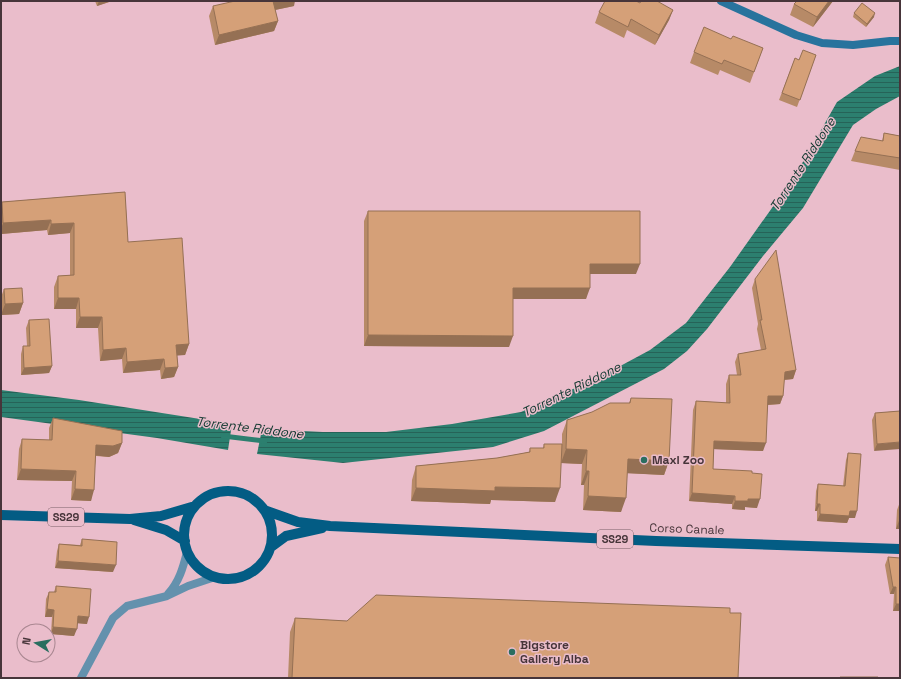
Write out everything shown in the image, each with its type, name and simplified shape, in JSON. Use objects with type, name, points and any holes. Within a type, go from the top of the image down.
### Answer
[{"type":"main road","points":[[721,1],[796,35],[822,43],[853,45],[900,41]]},
{"type":"main road","name":"Corso Canale","points":[[233,491],[246,495],[257,502],[264,510],[270,522],[272,534],[271,547],[263,562],[251,573],[236,579],[225,579],[203,572],[194,563],[187,552],[185,541],[186,523],[195,506],[208,496],[220,492],[233,491]]},
{"type":"main road","name":"Corso Canale","points":[[1,515],[130,519],[161,516],[195,506]]},
{"type":"main road","name":"Corso Canale","points":[[264,510],[298,522],[330,526],[900,549]]},
{"type":"main road","name":"Corso Canale","points":[[130,519],[166,530],[185,541]]},
{"type":"main road","name":"Corso Canale","points":[[271,547],[286,536],[330,526]]},
{"type":"street","points":[[167,596],[174,588],[182,572],[187,552]]},
{"type":"street","points":[[81,678],[116,616],[127,606],[167,596],[188,586],[215,577]]},
{"type":"water","points":[[900,66],[900,96],[876,109],[853,125],[803,208],[763,256],[707,329],[687,351],[664,369],[544,431],[493,447],[343,463],[257,454],[262,429],[323,432],[386,432],[452,424],[521,412],[598,378],[650,350],[686,323],[730,267],[796,174],[837,102],[875,76]]},
{"type":"water","points":[[1,390],[79,400],[232,424],[228,450],[157,438],[1,417]]},
{"type":"building","points":[[235,1],[273,1],[278,21],[219,35],[213,6]]},
{"type":"building","points":[[605,1],[636,1],[640,3],[641,1],[657,1],[673,10],[659,35],[631,19],[628,27],[599,12]]},
{"type":"building","points":[[797,1],[829,1],[817,17],[794,4]]},
{"type":"building","points":[[862,3],[875,13],[867,24],[854,13]]},
{"type":"building","points":[[704,27],[731,39],[733,36],[763,48],[754,72],[724,60],[722,64],[694,52]]},
{"type":"building","points":[[803,50],[816,55],[800,100],[782,93],[795,58],[799,60]]},
{"type":"building","points":[[884,133],[900,136],[900,158],[855,151],[861,137],[883,141]]},
{"type":"building","points":[[125,192],[128,242],[182,238],[189,344],[176,345],[178,367],[165,368],[164,359],[127,362],[126,348],[103,350],[102,317],[80,317],[79,298],[58,298],[58,276],[74,275],[74,223],[51,224],[51,220],[3,223],[2,202]]},
{"type":"building","points":[[368,211],[640,211],[640,264],[590,264],[590,288],[513,288],[513,336],[368,335]]},
{"type":"building","points":[[776,250],[796,370],[785,372],[783,396],[768,396],[766,443],[714,441],[713,469],[752,471],[752,473],[762,474],[760,499],[735,501],[735,496],[692,493],[696,401],[730,403],[729,375],[741,375],[738,354],[766,349],[760,320],[762,320],[755,279]]},
{"type":"building","points":[[22,288],[23,303],[5,304],[4,289]]},
{"type":"building","points":[[49,319],[52,366],[24,368],[23,346],[30,346],[29,320]]},
{"type":"building","points":[[631,398],[672,399],[669,461],[628,459],[626,498],[588,496],[589,471],[586,471],[587,450],[566,449],[567,420],[592,412],[610,403],[630,403]]},
{"type":"building","points":[[900,411],[900,442],[877,444],[875,413]]},
{"type":"building","points":[[53,418],[122,431],[122,443],[113,446],[96,445],[94,490],[75,489],[76,471],[21,469],[22,439],[52,440]]},
{"type":"building","points":[[544,444],[562,444],[560,488],[495,487],[495,491],[416,488],[416,466],[497,458],[530,452],[530,448],[544,448]]},
{"type":"building","points":[[848,453],[861,454],[857,511],[850,511],[849,516],[820,514],[820,504],[817,504],[818,484],[845,486]]},
{"type":"building","points":[[82,539],[117,542],[116,565],[58,561],[59,544],[82,546]]},
{"type":"building","points":[[888,557],[900,558],[900,604],[896,604],[896,587],[893,587]]},
{"type":"building","points":[[56,586],[91,589],[89,617],[78,616],[77,629],[56,627],[56,623],[53,623],[54,610],[47,609],[49,592],[56,592]]},
{"type":"building","name":"Bigstore Gallery Alba","points":[[376,595],[730,608],[730,613],[741,613],[738,678],[292,678],[295,618],[347,621]]},
{"type":"building","points":[[878,677],[878,678],[840,678]]},
{"type":"waterway","name":"Torrente Riddone","points":[[223,436],[265,441]]},
{"type":"place","name":"Maxi Zoo","points":[[644,460]]},
{"type":"place","name":"Bigstore Gallery Alba","points":[[512,652]]}]
